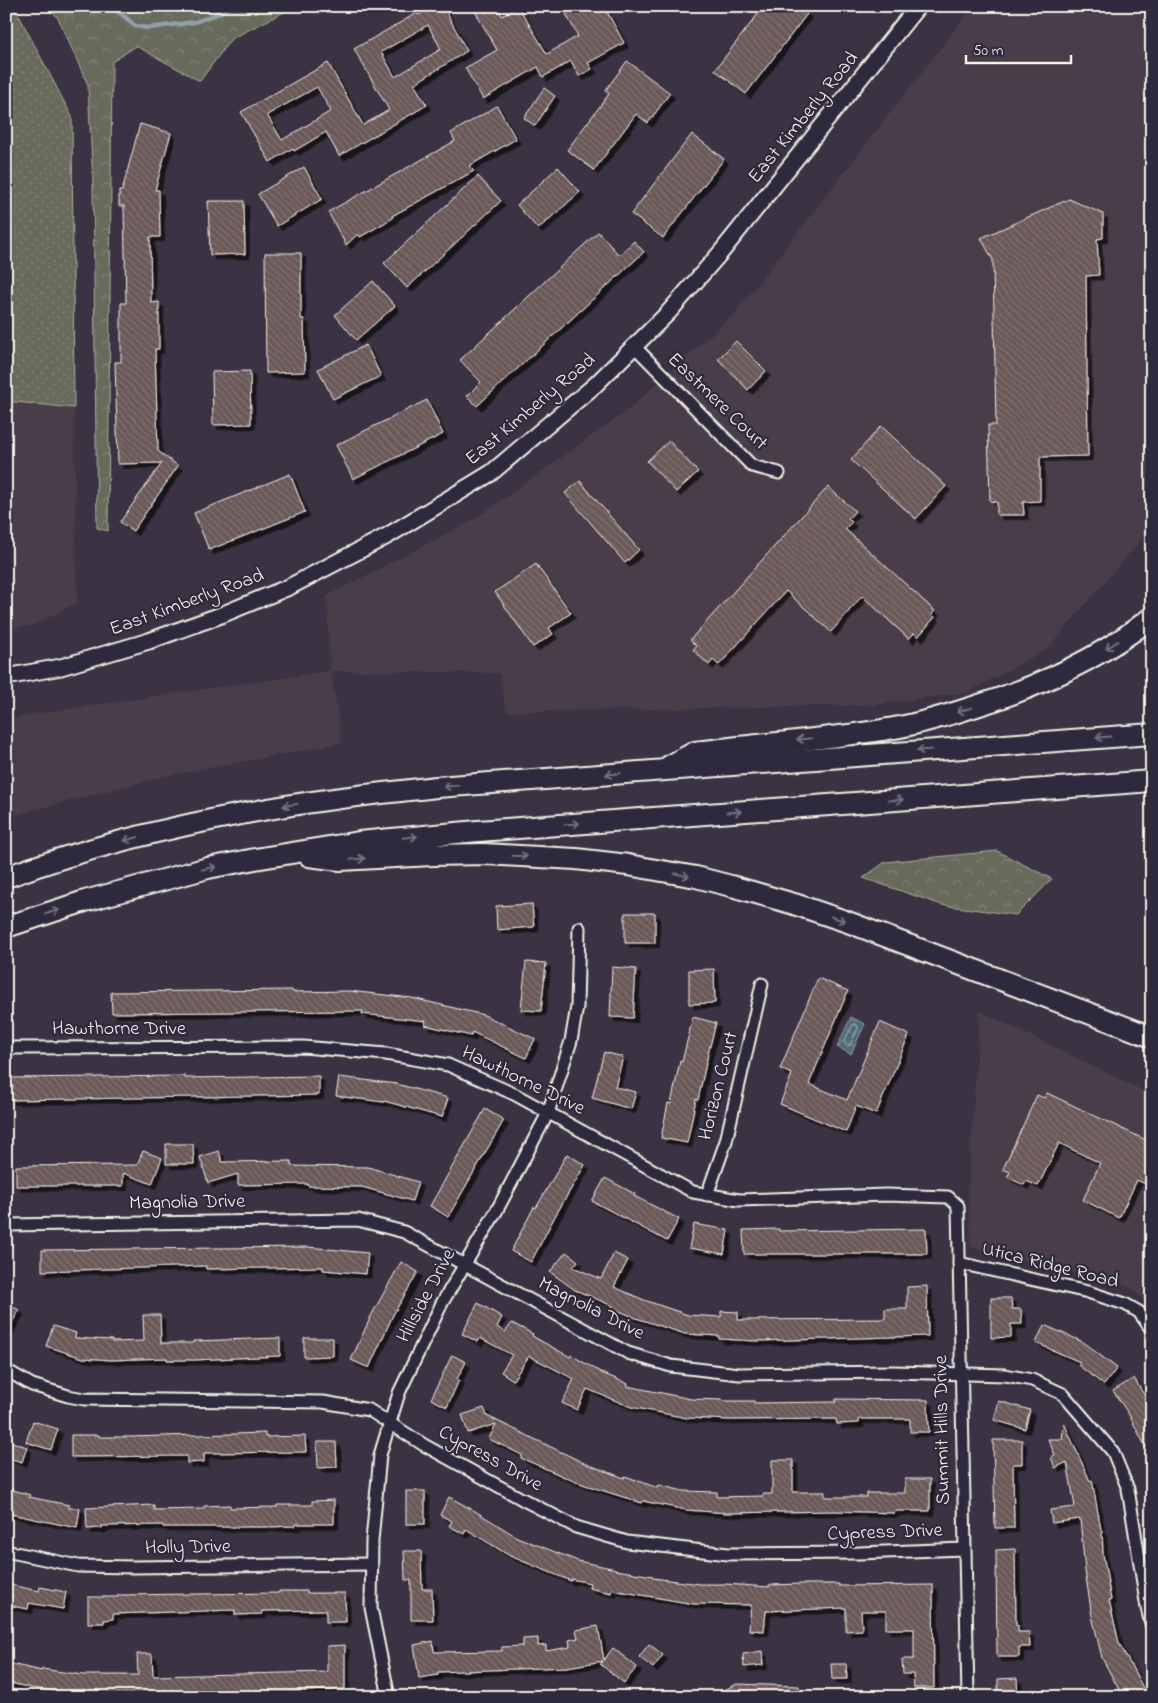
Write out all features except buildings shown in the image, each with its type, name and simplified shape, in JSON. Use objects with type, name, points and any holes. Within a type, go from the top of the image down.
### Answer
[{"type":"highway","points":[[662,770],[694,752],[883,730],[918,724],[966,710],[1004,698],[1064,672],[1126,637],[1152,617]]},
{"type":"highway","points":[[6,877],[72,855],[150,833],[253,811],[353,796],[436,787],[1152,734]]},
{"type":"highway","points":[[6,927],[140,885],[208,868],[360,842],[478,831],[1152,781]]},
{"type":"highway","points":[[292,853],[340,860],[432,855],[526,856],[628,865],[696,877],[794,904],[845,922],[1152,1038]]},
{"type":"main road","name":"East Kimberly Road","points":[[10,677],[61,667],[149,641],[221,615],[289,587],[364,548],[491,473],[595,385],[668,313],[722,251],[918,6]]},
{"type":"street","name":"Eastmere Court","points":[[634,346],[752,466],[779,473]]},
{"type":"street","name":"Hillside Drive","points":[[389,1697],[371,1608],[372,1540],[380,1455],[399,1394],[442,1303],[497,1210],[548,1113],[571,1041],[574,1024],[577,1006],[579,928]]},
{"type":"street","name":"Horizon Court","points":[[707,1194],[726,1141],[762,984]]},
{"type":"street","name":"Hawthorne Drive","points":[[6,1048],[303,1047],[386,1054],[448,1065],[514,1094],[693,1192],[739,1200],[886,1195],[948,1197]]},
{"type":"street","name":"Summit Hills Drive","points":[[948,1197],[958,1206],[968,1697]]},
{"type":"street","name":"Magnolia Drive","points":[[6,1225],[358,1220],[404,1232],[628,1353],[671,1366],[739,1374],[894,1372],[1005,1375],[1032,1380],[1063,1394],[1113,1452],[1128,1489],[1147,1608],[1152,1627]]},
{"type":"street","name":"Utica Ridge Road","points":[[959,1263],[1088,1292],[1125,1304],[1139,1312],[1152,1330]]},
{"type":"street","name":"Cypress Drive","points":[[6,1370],[32,1385],[84,1399],[323,1402],[369,1410],[457,1463],[576,1527],[627,1542],[728,1554],[859,1553],[964,1549]]},
{"type":"street","name":"Holly Drive","points":[[6,1551],[78,1566],[371,1564]]},
{"type":"shaded area","points":[[973,6],[1152,6],[1152,527],[1047,649],[968,692],[873,705],[506,712],[500,673],[331,671],[342,743],[162,777],[6,817],[6,720],[40,713],[330,671],[327,596],[475,519],[628,410],[736,312]]},
{"type":"shaded area","points":[[6,401],[74,408],[77,603],[31,626],[6,629]]},
{"type":"shaded area","points":[[980,1011],[1152,1095],[1152,1307],[1130,1287],[971,1247],[968,1189]]},
{"type":"green space","points":[[6,6],[14,6],[72,117],[74,408],[6,401]]},
{"type":"green space","points":[[49,6],[296,6],[231,39],[200,81],[136,46],[112,62],[108,531],[97,528],[93,184],[88,85],[59,20]]},
{"type":"green space","points":[[997,851],[1052,879],[1016,915],[942,905],[863,878],[885,862]]},
{"type":"water","points":[[851,1017],[865,1024],[851,1054],[837,1047]]},
{"type":"waterway","points":[[113,6],[135,26],[148,28],[195,22],[217,14],[231,6]]}]
